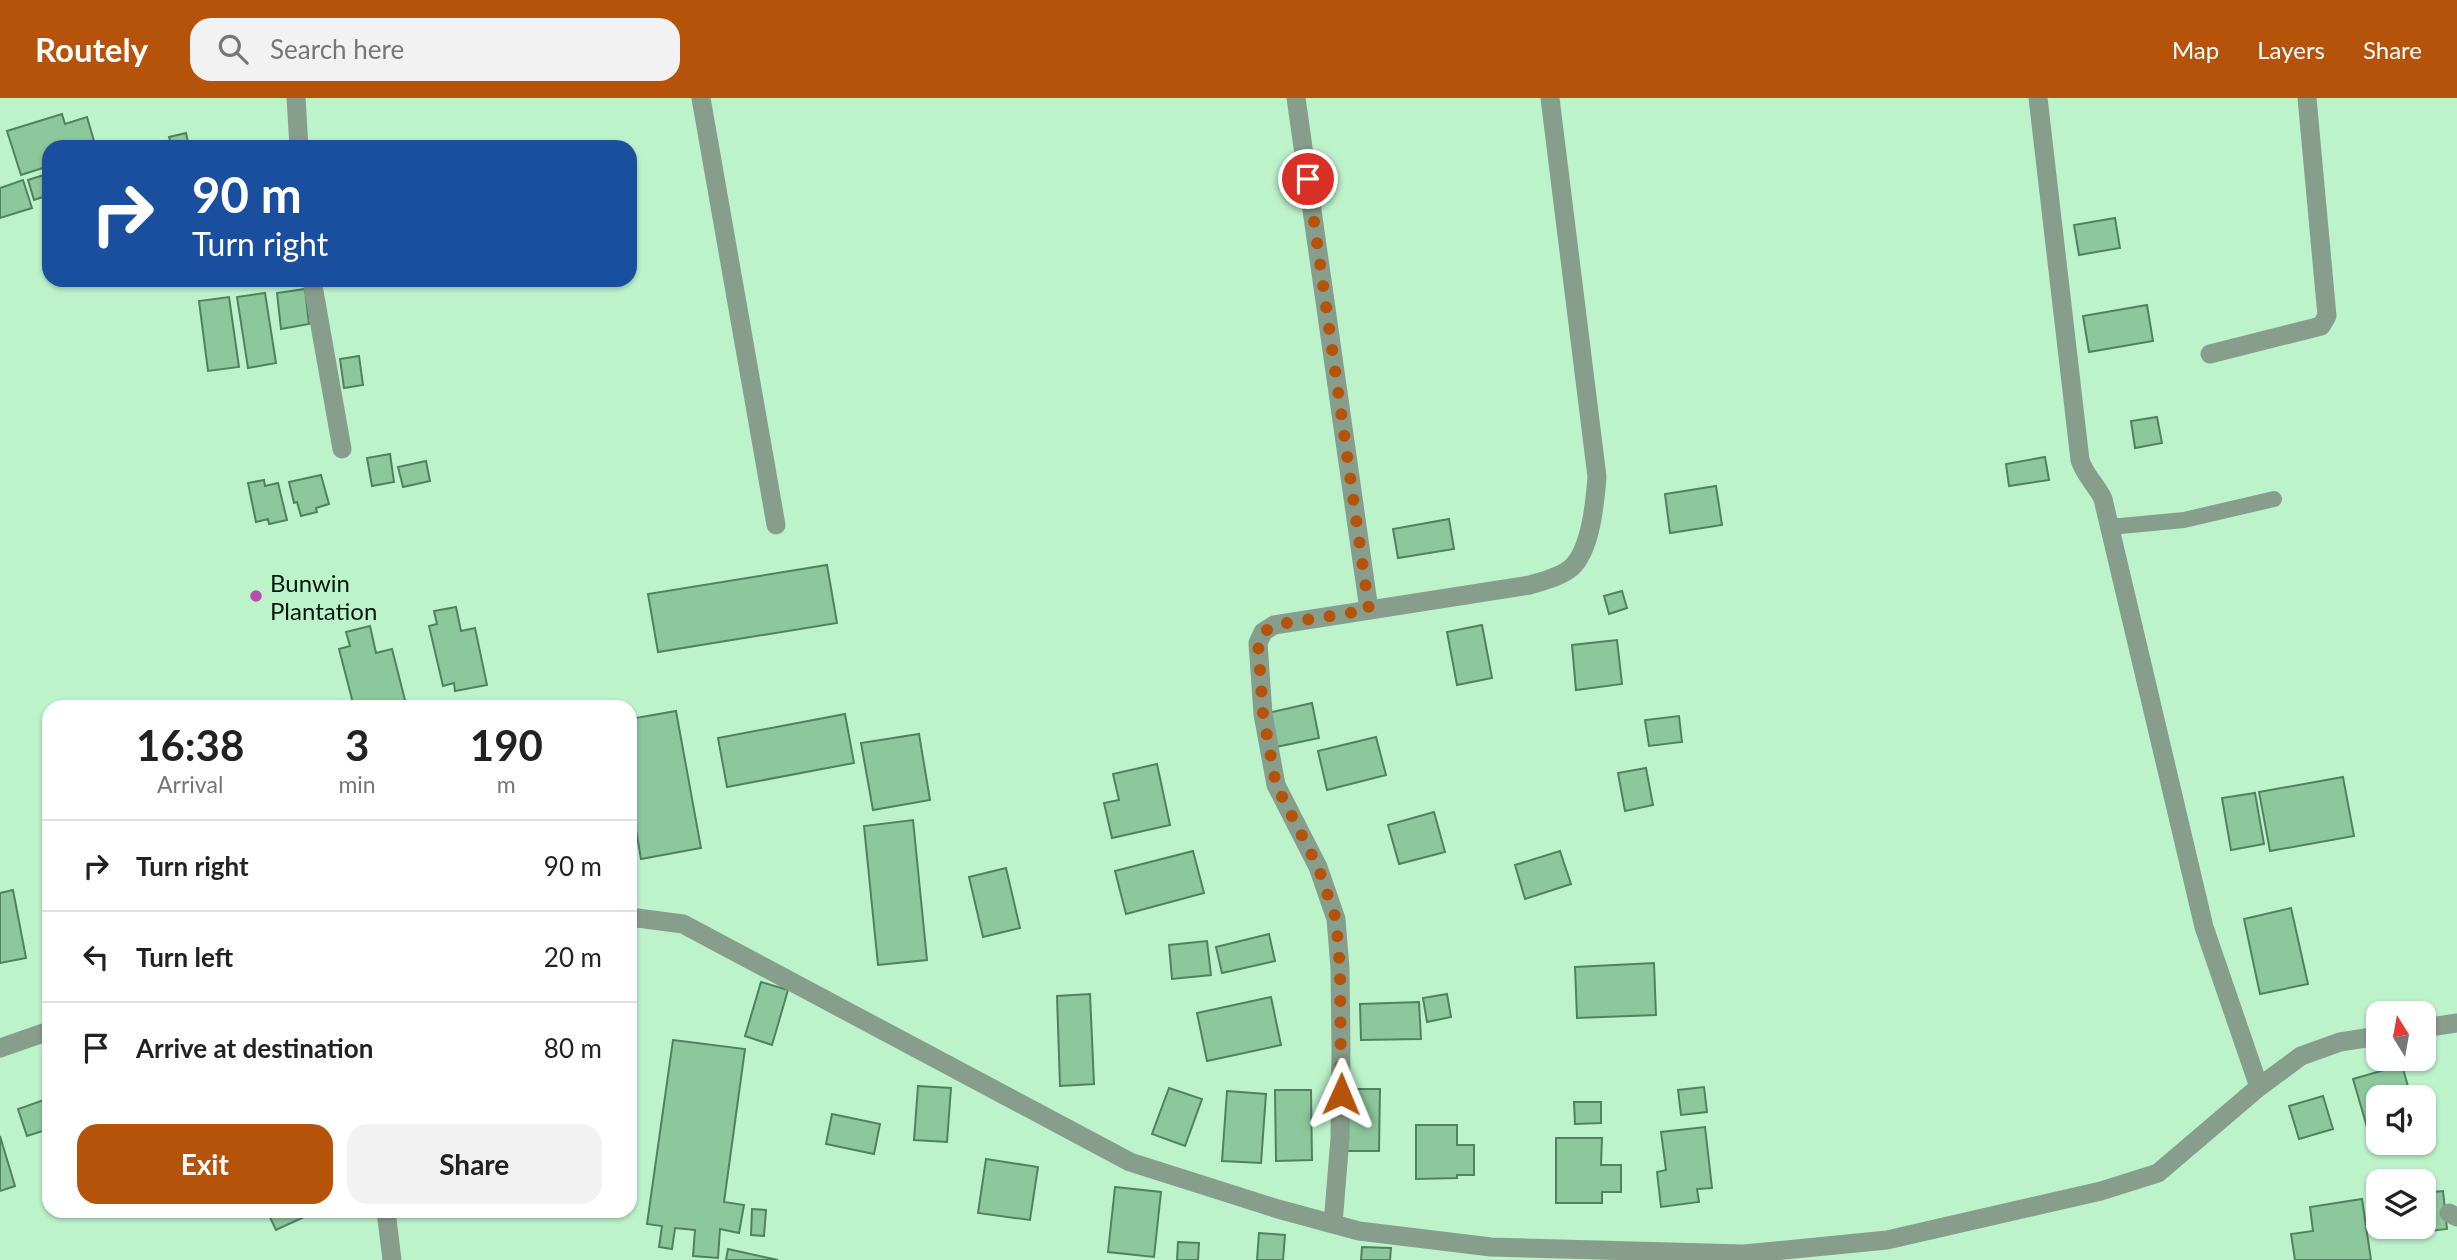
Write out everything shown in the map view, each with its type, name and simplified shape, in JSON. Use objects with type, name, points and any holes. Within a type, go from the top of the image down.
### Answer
[{"type":"street","points":[[296,98],[299,140]]},
{"type":"street","points":[[701,98],[776,525]]},
{"type":"street","points":[[1296,98],[1369,610]]},
{"type":"street","points":[[1333,1224],[1340,1138],[1341,1049],[1340,968],[1336,919],[1318,867],[1276,785],[1263,714],[1258,643],[1264,632],[1274,625],[1530,585],[1555,577],[1572,567],[1581,554],[1594,512],[1597,477],[1550,98]]},
{"type":"street","points":[[2038,98],[2080,460],[2085,476],[2097,486],[2103,499],[2204,927],[2259,1087]]},
{"type":"street","points":[[2210,354],[2321,326],[2327,316],[2307,98]]},
{"type":"street","points":[[314,287],[342,449]]},
{"type":"street","points":[[637,918],[683,925],[1130,1162],[1278,1209],[1359,1231],[1496,1254],[1744,1254],[1887,1241],[2101,1191],[2158,1173],[2259,1087],[2301,1056],[2340,1042],[2366,1038]]},
{"type":"street","points":[[2436,1026],[2457,1023]]},
{"type":"street","points":[[0,1048],[42,1033]]},
{"type":"street","points":[[387,1218],[393,1260]]},
{"type":"lane","points":[[2110,527],[2184,520],[2274,499]]},
{"type":"building","points":[[62,114],[65,124],[87,117],[94,140],[42,140],[42,168],[21,175],[7,131]]},
{"type":"building","points":[[186,133],[188,140],[170,140],[169,137]]},
{"type":"building","points":[[42,176],[42,197],[34,200],[28,180]]},
{"type":"building","points":[[23,180],[32,208],[0,218],[0,188]]},
{"type":"building","points":[[2115,218],[2120,248],[2079,255],[2074,225]]},
{"type":"building","points":[[305,289],[309,324],[281,329],[277,293]]},
{"type":"building","points":[[265,293],[276,363],[248,368],[237,297]]},
{"type":"building","points":[[229,297],[239,367],[208,371],[199,301]]},
{"type":"building","points":[[2147,305],[2153,341],[2089,352],[2083,316]]},
{"type":"building","points":[[359,356],[363,385],[344,388],[340,359]]},
{"type":"building","points":[[2157,417],[2162,443],[2135,448],[2131,421]]},
{"type":"building","points":[[390,454],[394,482],[372,486],[367,458]]},
{"type":"building","points":[[2045,457],[2049,480],[2009,486],[2006,464]]},
{"type":"building","points":[[426,461],[430,481],[403,487],[398,467]]},
{"type":"building","points":[[321,475],[329,504],[316,508],[317,512],[301,516],[297,502],[294,503],[289,482]]},
{"type":"building","points":[[264,480],[265,486],[278,483],[287,520],[269,524],[268,519],[256,522],[248,483]]},
{"type":"building","points":[[1716,486],[1722,525],[1670,533],[1665,494]]},
{"type":"building","points":[[1449,519],[1454,549],[1398,558],[1393,529]]},
{"type":"building","points":[[827,565],[837,623],[658,652],[648,594]]},
{"type":"building","points":[[1622,591],[1627,608],[1609,614],[1604,596]]},
{"type":"building","points":[[456,607],[461,631],[475,628],[487,685],[455,691],[454,683],[443,686],[429,626],[437,624],[434,611]]},
{"type":"building","points":[[1482,625],[1492,678],[1457,685],[1447,632]]},
{"type":"building","points":[[370,626],[376,653],[392,649],[405,700],[352,700],[339,649],[350,646],[346,632]]},
{"type":"building","points":[[1617,640],[1622,684],[1576,690],[1572,645]]},
{"type":"building","points":[[1312,703],[1319,738],[1276,747],[1268,713]]},
{"type":"building","points":[[676,711],[701,848],[641,859],[637,836],[637,718]]},
{"type":"building","points":[[845,714],[854,763],[727,787],[718,738]]},
{"type":"building","points":[[1679,716],[1682,742],[1649,746],[1645,720]]},
{"type":"building","points":[[919,734],[930,800],[873,810],[861,743]]},
{"type":"building","points":[[1376,737],[1386,775],[1327,790],[1318,751]]},
{"type":"building","points":[[1157,764],[1170,825],[1112,838],[1104,803],[1119,800],[1113,774]]},
{"type":"building","points":[[1646,768],[1653,805],[1625,811],[1618,773]]},
{"type":"building","points":[[2343,777],[2354,836],[2270,851],[2259,792]]},
{"type":"building","points":[[2255,793],[2264,844],[2231,850],[2222,798]]},
{"type":"building","points":[[1434,812],[1445,852],[1399,864],[1388,825]]},
{"type":"building","points":[[913,820],[927,960],[878,965],[864,826]]},
{"type":"building","points":[[1193,851],[1204,893],[1126,914],[1115,871]]},
{"type":"building","points":[[1560,851],[1571,884],[1525,899],[1515,865]]},
{"type":"building","points":[[1006,868],[1020,928],[983,937],[969,877]]},
{"type":"building","points":[[13,890],[26,958],[0,963],[0,893]]},
{"type":"building","points":[[2291,908],[2308,984],[2260,994],[2244,919]]},
{"type":"building","points":[[1269,934],[1275,961],[1222,973],[1216,947]]},
{"type":"building","points":[[1207,941],[1211,975],[1172,979],[1169,945]]},
{"type":"building","points":[[1654,963],[1656,1015],[1577,1018],[1575,967]]},
{"type":"building","points":[[761,982],[788,990],[772,1045],[745,1036]]},
{"type":"building","points":[[1090,994],[1094,1084],[1060,1086],[1057,996]]},
{"type":"building","points":[[1447,994],[1451,1017],[1427,1022],[1423,998]]},
{"type":"building","points":[[1271,997],[1281,1045],[1207,1061],[1197,1013]]},
{"type":"building","points":[[1419,1002],[1421,1039],[1361,1040],[1360,1004]]},
{"type":"building","points":[[673,1040],[745,1049],[724,1202],[744,1205],[739,1233],[720,1229],[718,1258],[693,1256],[695,1230],[675,1228],[672,1249],[659,1247],[662,1226],[647,1224]]},
{"type":"building","points":[[2381,1071],[2404,1071],[2408,1085],[2366,1085],[2366,1124],[2353,1079]]},
{"type":"building","points":[[918,1086],[951,1088],[947,1142],[914,1140]]},
{"type":"building","points":[[1704,1087],[1707,1112],[1681,1115],[1678,1090]]},
{"type":"building","points":[[1169,1088],[1202,1099],[1185,1146],[1152,1134]]},
{"type":"building","points":[[1344,1089],[1380,1089],[1379,1151],[1344,1151]]},
{"type":"building","points":[[1275,1090],[1311,1090],[1312,1160],[1276,1161]]},
{"type":"building","points":[[1227,1091],[1266,1094],[1261,1163],[1222,1161]]},
{"type":"building","points":[[2323,1096],[2333,1129],[2299,1139],[2289,1106]]},
{"type":"building","points":[[42,1101],[42,1131],[27,1136],[18,1109]]},
{"type":"building","points":[[1574,1102],[1601,1102],[1601,1123],[1575,1124]]},
{"type":"building","points":[[832,1114],[880,1124],[874,1154],[826,1144]]},
{"type":"building","points":[[1416,1125],[1457,1125],[1457,1145],[1474,1145],[1474,1175],[1416,1179]]},
{"type":"building","points":[[1705,1127],[1712,1188],[1697,1189],[1699,1202],[1661,1207],[1657,1172],[1666,1170],[1661,1132]]},
{"type":"building","points":[[0,1136],[15,1186],[0,1191]]},
{"type":"building","points":[[1556,1138],[1602,1138],[1601,1165],[1621,1165],[1621,1192],[1602,1192],[1602,1203],[1556,1203]]},
{"type":"building","points":[[986,1159],[1038,1167],[1030,1220],[978,1213]]},
{"type":"building","points":[[1115,1187],[1161,1192],[1154,1257],[1108,1252]]},
{"type":"building","points":[[2443,1191],[2447,1229],[2436,1230],[2436,1192]]},
{"type":"building","points":[[2362,1199],[2371,1260],[2295,1260],[2291,1234],[2313,1231],[2310,1207]]},
{"type":"building","points":[[752,1209],[766,1210],[764,1236],[751,1235]]},
{"type":"building","points":[[270,1218],[302,1218],[276,1230]]},
{"type":"building","points":[[1259,1233],[1285,1235],[1283,1260],[1257,1260]]},
{"type":"building","points":[[1178,1242],[1199,1243],[1198,1260],[1177,1260]]},
{"type":"building","points":[[1362,1247],[1391,1248],[1390,1260],[1361,1260]]},
{"type":"building","points":[[728,1249],[778,1260],[726,1260]]},
{"type":"place","name":"Bunwin Plantation","points":[[256,596]]},
{"type":"route","points":[[1308,179],[1369,610],[1274,625],[1264,632],[1258,643],[1263,714],[1276,785],[1318,867],[1336,919],[1340,968],[1341,1094]]}]
